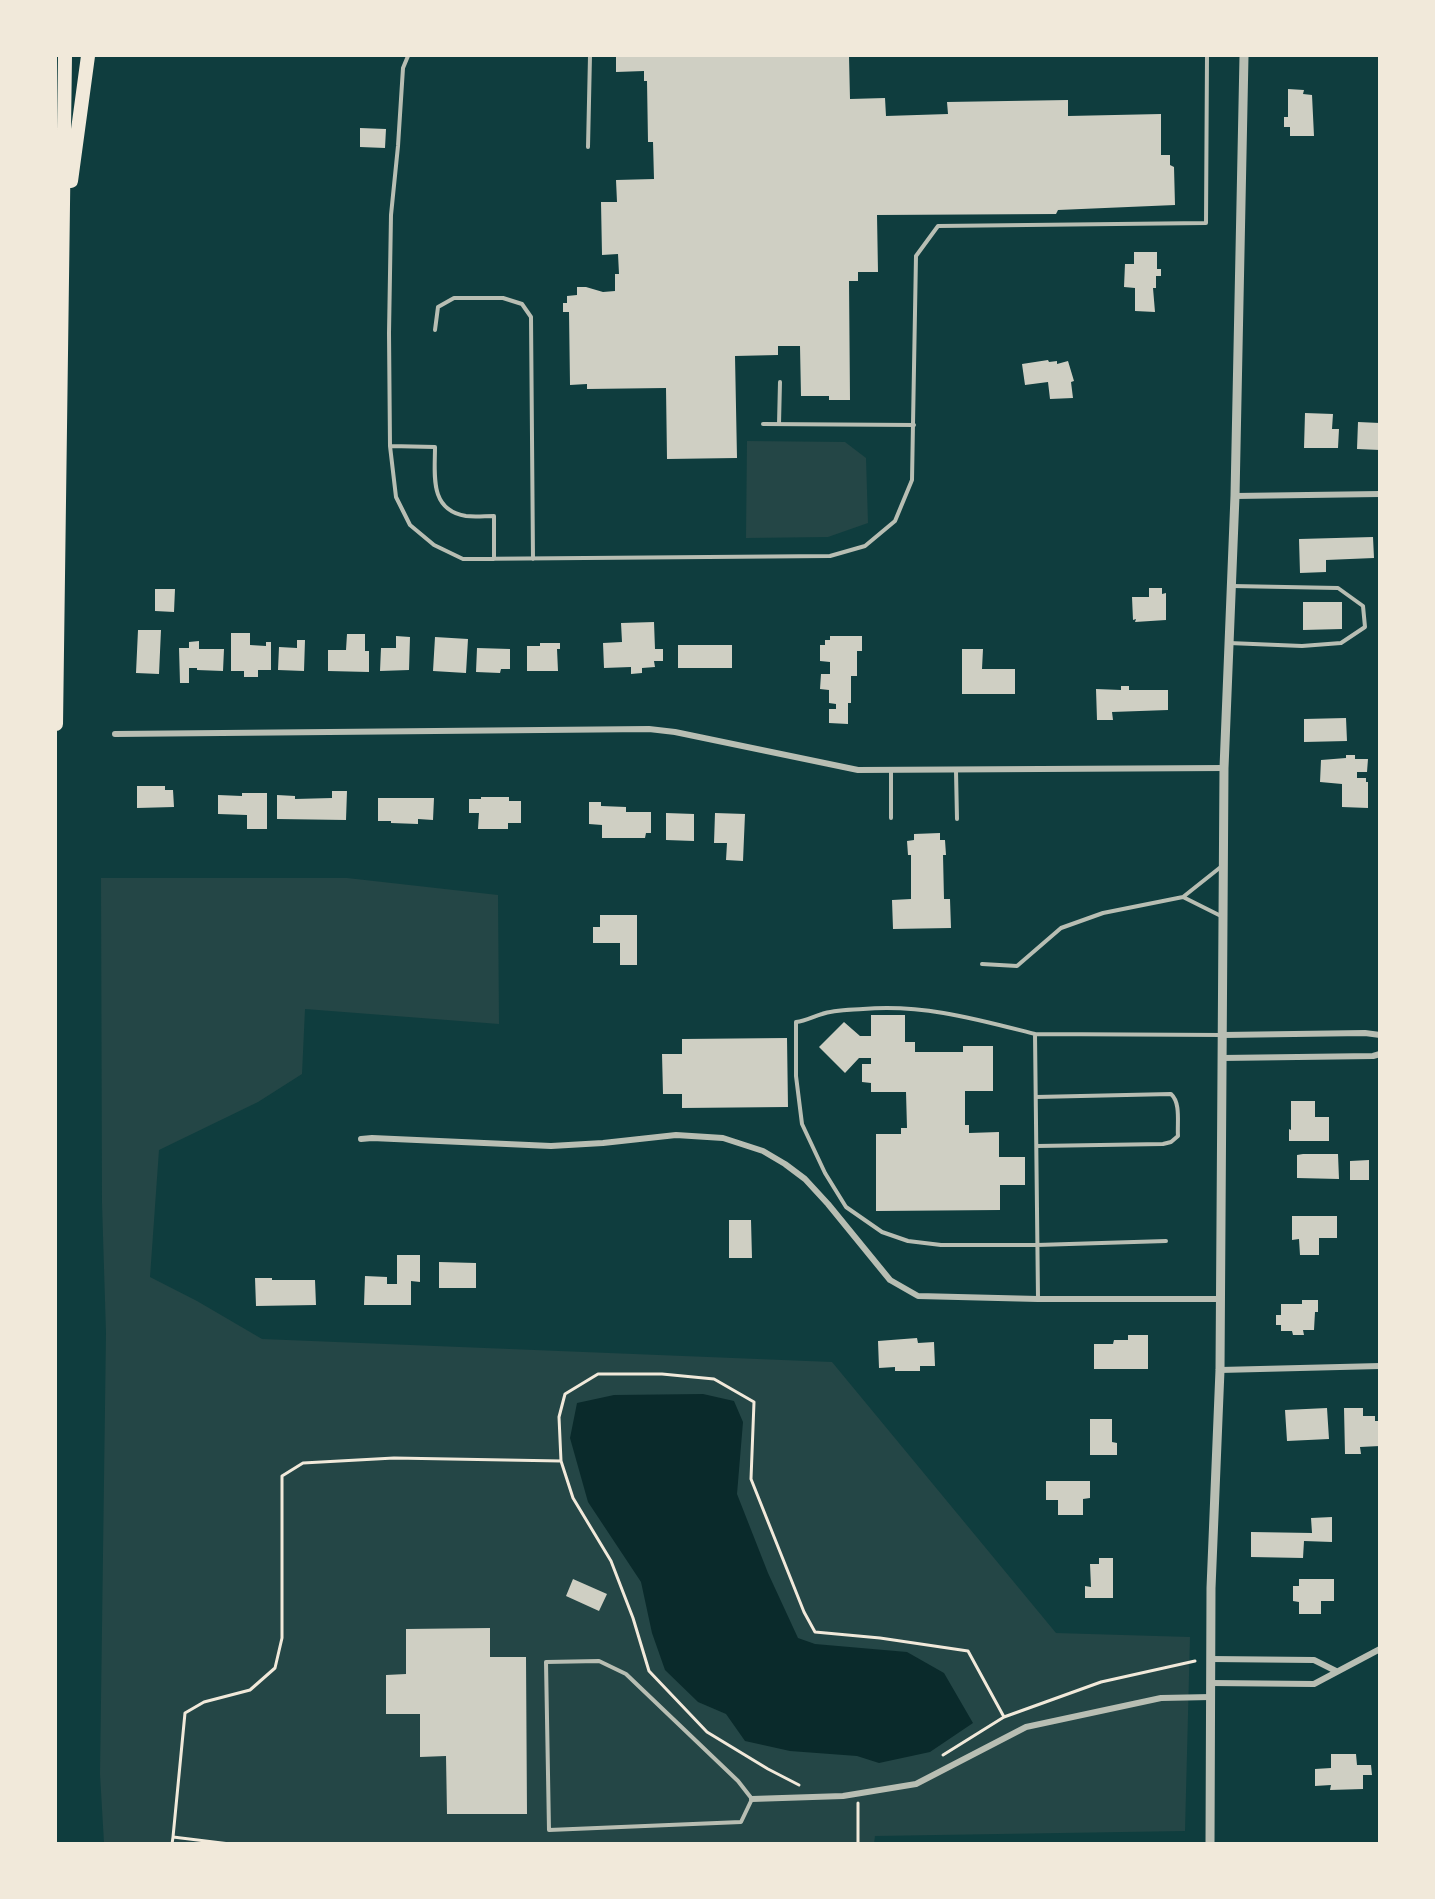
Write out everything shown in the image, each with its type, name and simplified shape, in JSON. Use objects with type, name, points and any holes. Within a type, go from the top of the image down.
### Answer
[{"type":"highway","points":[[56,724],[66,56]]},
{"type":"highway","points":[[63,243],[88,56]]},
{"type":"street","points":[[1210,1844],[1211,1588],[1220,1370],[1222,866],[1228,643],[1235,496],[1244,56]]},
{"type":"street","points":[[1235,496],[1380,494]]},
{"type":"street","points":[[115,734],[649,729],[675,732],[844,769],[956,771],[1224,768]]},
{"type":"street","points":[[1223,1035],[1380,1035]]},
{"type":"street","points":[[1222,1058],[1380,1054]]},
{"type":"street","points":[[360,1139],[551,1146],[676,1135],[723,1138],[763,1151],[805,1179],[890,1280],[918,1296],[1038,1299],[1220,1299]]},
{"type":"street","points":[[1220,1370],[1380,1366]]},
{"type":"street","points":[[1211,1683],[1314,1684],[1380,1649]]},
{"type":"street","points":[[1211,1659],[1314,1660],[1335,1671]]},
{"type":"street","points":[[752,1799],[843,1796],[916,1784],[1026,1727],[1161,1698],[1211,1697]]},
{"type":"lane","points":[[408,56],[403,68],[391,215],[390,446],[396,497],[410,525],[434,545],[463,559],[830,556],[865,546],[895,521],[912,480],[916,256],[938,226],[1206,223],[1207,56]]},
{"type":"lane","points":[[588,147],[590,56]]},
{"type":"lane","points":[[435,330],[438,307],[454,298],[503,298],[522,304],[531,317],[533,559]]},
{"type":"lane","points":[[779,424],[780,382]]},
{"type":"lane","points":[[763,424],[914,425]]},
{"type":"lane","points":[[390,446],[435,447],[435,492],[448,510],[466,516],[494,516],[494,559]]},
{"type":"lane","points":[[1228,643],[1302,646],[1341,643],[1365,627],[1363,606],[1338,588],[1231,586]]},
{"type":"lane","points":[[891,771],[891,818]]},
{"type":"lane","points":[[956,771],[957,819]]},
{"type":"lane","points":[[982,964],[1017,966],[1061,928],[1103,912],[1183,897],[1222,866]]},
{"type":"lane","points":[[1183,897],[1223,918]]},
{"type":"lane","points":[[1166,1241],[941,1245],[908,1241],[882,1232],[846,1207],[825,1173],[802,1124],[796,1076],[796,1022],[808,1020],[823,1013],[898,1008],[956,1013],[1035,1034],[1223,1035]]},
{"type":"lane","points":[[1035,1034],[1038,1299]]},
{"type":"lane","points":[[1036,1097],[1171,1094],[1175,1097],[1178,1116],[1178,1136],[1171,1142],[1163,1144],[1036,1146]]},
{"type":"lane","points":[[599,1661],[627,1674],[738,1781],[752,1799],[741,1822],[549,1830],[546,1662],[599,1661]]},
{"type":"path","points":[[805,1787],[768,1769],[707,1732],[650,1671],[611,1561],[573,1498],[561,1461],[559,1418],[565,1394],[598,1374],[662,1374],[714,1379],[754,1402],[751,1479],[804,1612],[815,1632],[880,1638],[968,1651],[1004,1717]]},
{"type":"path","points":[[172,1844],[185,1713],[204,1702],[250,1690],[275,1668],[282,1638],[282,1476],[303,1463],[394,1458],[561,1461]]},
{"type":"path","points":[[939,1757],[1004,1717],[1101,1682],[1195,1661]]},
{"type":"path","points":[[858,1818],[858,1844]]},
{"type":"path","points":[[173,1837],[230,1844]]},
{"type":"shaded area","points":[[747,441],[845,442],[866,458],[868,523],[828,537],[746,538]]},
{"type":"shaded area","points":[[101,878],[347,878],[498,895],[499,1024],[305,1009],[302,1074],[258,1102],[159,1150],[150,1277],[262,1339],[832,1362],[1056,1633],[1190,1637],[1185,1831],[875,1836],[874,1844],[104,1843],[100,1774],[106,1333],[102,1203]]},
{"type":"shaded area","points":[[703,1394],[734,1401],[743,1422],[737,1494],[768,1573],[798,1638],[815,1644],[907,1652],[944,1673],[973,1723],[930,1752],[879,1763],[857,1756],[790,1751],[745,1741],[726,1714],[698,1702],[665,1670],[652,1633],[641,1582],[588,1502],[570,1438],[577,1403],[614,1395]]},
{"type":"building","points":[[616,56],[849,56],[850,99],[885,98],[886,116],[948,114],[947,102],[1068,100],[1068,116],[1161,114],[1161,155],[1170,155],[1170,165],[1174,167],[1175,205],[1058,210],[1056,214],[877,215],[878,272],[858,272],[858,281],[849,281],[850,400],[829,400],[829,396],[801,396],[800,346],[778,346],[778,355],[735,356],[737,458],[667,459],[666,388],[587,389],[587,384],[570,385],[569,312],[563,312],[563,303],[567,303],[567,296],[577,295],[577,287],[603,292],[615,291],[615,274],[619,274],[618,254],[602,255],[601,202],[617,202],[616,180],[654,179],[653,142],[648,142],[647,81],[644,81],[644,71],[616,72]]},
{"type":"building","points":[[1288,89],[1304,90],[1303,94],[1312,95],[1314,136],[1290,136],[1290,127],[1284,127],[1284,117],[1288,117]]},
{"type":"building","points":[[360,128],[386,129],[385,148],[360,147]]},
{"type":"building","points":[[1134,252],[1157,252],[1157,269],[1161,269],[1161,276],[1156,276],[1156,288],[1153,288],[1155,312],[1135,311],[1135,288],[1124,287],[1125,264],[1134,264]]},
{"type":"building","points":[[1048,360],[1049,362],[1057,361],[1057,364],[1068,361],[1074,381],[1071,382],[1073,398],[1050,399],[1048,382],[1025,385],[1022,364]]},
{"type":"building","points":[[1305,413],[1333,414],[1332,429],[1339,429],[1338,448],[1304,448]]},
{"type":"building","points":[[1358,422],[1380,423],[1380,450],[1357,449]]},
{"type":"building","points":[[1373,537],[1374,558],[1326,560],[1326,572],[1300,573],[1299,539]]},
{"type":"building","points":[[1149,588],[1162,588],[1162,594],[1166,593],[1166,620],[1135,622],[1132,597],[1149,597]]},
{"type":"building","points":[[155,589],[175,589],[174,612],[155,611]]},
{"type":"building","points":[[1303,602],[1342,602],[1342,629],[1303,630]]},
{"type":"building","points":[[654,622],[655,649],[663,649],[663,661],[654,661],[655,667],[642,668],[642,673],[631,674],[631,667],[604,668],[603,643],[622,642],[621,623]]},
{"type":"building","points":[[138,630],[161,630],[159,674],[136,673]]},
{"type":"building","points":[[231,633],[250,633],[250,645],[266,646],[266,642],[271,642],[271,670],[258,670],[258,677],[244,677],[244,671],[231,671]]},
{"type":"building","points":[[347,634],[365,634],[365,651],[369,651],[369,672],[328,671],[328,650],[346,650]]},
{"type":"building","points":[[396,636],[410,637],[409,670],[380,671],[381,648],[396,648]]},
{"type":"building","points":[[830,636],[862,636],[862,651],[857,651],[857,676],[851,676],[848,724],[829,723],[829,709],[836,709],[836,704],[829,703],[829,690],[820,689],[821,674],[830,674],[830,662],[820,661],[820,645],[825,645],[825,640],[830,640]]},
{"type":"building","points":[[435,637],[468,639],[466,673],[433,671]]},
{"type":"building","points":[[297,640],[305,640],[304,671],[278,670],[279,647],[297,648]]},
{"type":"building","points":[[199,641],[199,649],[224,649],[223,671],[189,668],[189,683],[180,683],[179,648],[189,648],[189,642]]},
{"type":"building","points":[[540,643],[560,643],[560,649],[557,649],[558,671],[527,671],[527,646],[540,646]]},
{"type":"building","points":[[678,645],[732,645],[732,668],[678,668]]},
{"type":"building","points":[[477,648],[510,649],[510,669],[501,669],[500,673],[476,672]]},
{"type":"building","points":[[962,649],[983,649],[982,669],[1015,669],[1015,694],[962,694]]},
{"type":"building","points":[[1121,686],[1129,686],[1129,690],[1168,690],[1168,710],[1112,712],[1113,720],[1097,720],[1096,689],[1121,690]]},
{"type":"building","points":[[1346,718],[1347,741],[1304,742],[1304,719]]},
{"type":"building","points":[[1346,755],[1355,755],[1355,759],[1368,759],[1367,772],[1357,772],[1357,778],[1366,778],[1368,782],[1368,808],[1342,807],[1342,784],[1320,782],[1321,760],[1346,758]]},
{"type":"building","points":[[137,786],[165,786],[165,790],[173,790],[174,807],[137,808]]},
{"type":"building","points":[[332,791],[347,791],[346,820],[277,819],[277,795],[295,796],[295,799],[332,798]]},
{"type":"building","points":[[242,793],[267,793],[267,829],[247,829],[247,815],[218,814],[218,795],[242,796]]},
{"type":"building","points":[[481,797],[509,797],[509,801],[521,801],[521,823],[508,823],[508,829],[478,829],[479,813],[469,813],[469,799],[481,799]]},
{"type":"building","points":[[378,798],[434,798],[433,820],[418,819],[418,824],[378,821]]},
{"type":"building","points":[[589,802],[601,802],[601,806],[626,807],[626,812],[651,812],[651,833],[646,833],[645,838],[602,838],[602,825],[589,824]]},
{"type":"building","points":[[666,813],[694,814],[694,841],[666,840]]},
{"type":"building","points":[[715,813],[745,814],[743,861],[726,860],[727,843],[714,843]]},
{"type":"building","points":[[940,833],[940,840],[945,840],[944,899],[950,899],[951,928],[893,929],[892,900],[911,899],[911,855],[908,855],[907,841],[914,840],[914,834]]},
{"type":"building","points":[[600,915],[637,915],[637,965],[620,965],[620,943],[593,943],[593,927],[600,927]]},
{"type":"building","points":[[871,1015],[905,1015],[905,1042],[915,1042],[915,1052],[963,1052],[963,1046],[993,1046],[993,1091],[965,1091],[965,1125],[969,1125],[969,1133],[999,1132],[999,1157],[1025,1157],[1025,1185],[1000,1185],[1000,1210],[876,1211],[876,1134],[901,1134],[901,1128],[907,1128],[906,1092],[871,1092],[871,1083],[862,1082],[862,1064],[871,1064],[871,1058],[859,1058],[845,1073],[819,1047],[844,1022],[860,1036],[871,1036]]},
{"type":"building","points":[[787,1038],[788,1107],[682,1108],[682,1094],[663,1094],[662,1054],[682,1054],[682,1039]]},
{"type":"building","points":[[1291,1101],[1315,1101],[1315,1117],[1329,1117],[1329,1141],[1289,1141]]},
{"type":"building","points":[[1338,1154],[1339,1179],[1297,1178],[1297,1155]]},
{"type":"building","points":[[1369,1160],[1369,1180],[1350,1180],[1350,1161]]},
{"type":"building","points":[[1292,1216],[1337,1216],[1337,1238],[1319,1238],[1319,1255],[1300,1255],[1299,1239],[1292,1240]]},
{"type":"building","points":[[729,1220],[751,1220],[752,1258],[729,1258]]},
{"type":"building","points":[[397,1255],[420,1255],[420,1282],[411,1281],[411,1305],[364,1305],[365,1276],[387,1277],[387,1284],[397,1284]]},
{"type":"building","points":[[439,1262],[476,1263],[476,1288],[439,1288]]},
{"type":"building","points":[[255,1278],[315,1280],[316,1305],[256,1306]]},
{"type":"building","points":[[1302,1300],[1318,1300],[1314,1330],[1303,1330],[1304,1335],[1293,1335],[1292,1331],[1281,1331],[1281,1325],[1276,1325],[1276,1315],[1281,1315],[1281,1304],[1302,1304]]},
{"type":"building","points":[[1128,1335],[1148,1335],[1148,1369],[1094,1369],[1094,1344],[1113,1344],[1114,1340],[1128,1340]]},
{"type":"building","points":[[917,1338],[918,1343],[934,1342],[935,1366],[920,1366],[920,1371],[895,1371],[895,1367],[879,1368],[878,1341]]},
{"type":"building","points":[[1327,1408],[1329,1439],[1287,1441],[1285,1410]]},
{"type":"building","points":[[1344,1408],[1363,1408],[1363,1416],[1375,1416],[1375,1421],[1380,1421],[1380,1446],[1360,1447],[1361,1454],[1345,1454]]},
{"type":"building","points":[[1090,1419],[1112,1419],[1112,1442],[1117,1443],[1117,1455],[1090,1455]]},
{"type":"building","points":[[1046,1481],[1090,1481],[1090,1498],[1083,1499],[1083,1515],[1058,1515],[1058,1500],[1046,1500]]},
{"type":"building","points":[[1332,1517],[1332,1542],[1304,1541],[1303,1558],[1251,1557],[1251,1532],[1312,1533],[1311,1518]]},
{"type":"building","points":[[1099,1558],[1113,1558],[1113,1598],[1085,1598],[1085,1586],[1091,1587],[1090,1564],[1099,1564]]},
{"type":"building","points":[[573,1579],[607,1594],[599,1611],[566,1596]]},
{"type":"building","points":[[1299,1579],[1334,1579],[1334,1601],[1321,1601],[1321,1614],[1299,1614],[1299,1602],[1293,1601],[1293,1586],[1299,1586]]},
{"type":"building","points":[[490,1628],[490,1657],[526,1657],[527,1814],[447,1814],[446,1756],[420,1757],[420,1714],[386,1714],[386,1675],[406,1674],[406,1629]]},
{"type":"building","points":[[1331,1754],[1356,1754],[1357,1765],[1371,1765],[1372,1775],[1363,1775],[1363,1789],[1330,1790],[1331,1785],[1315,1786],[1315,1769],[1331,1768]]}]
